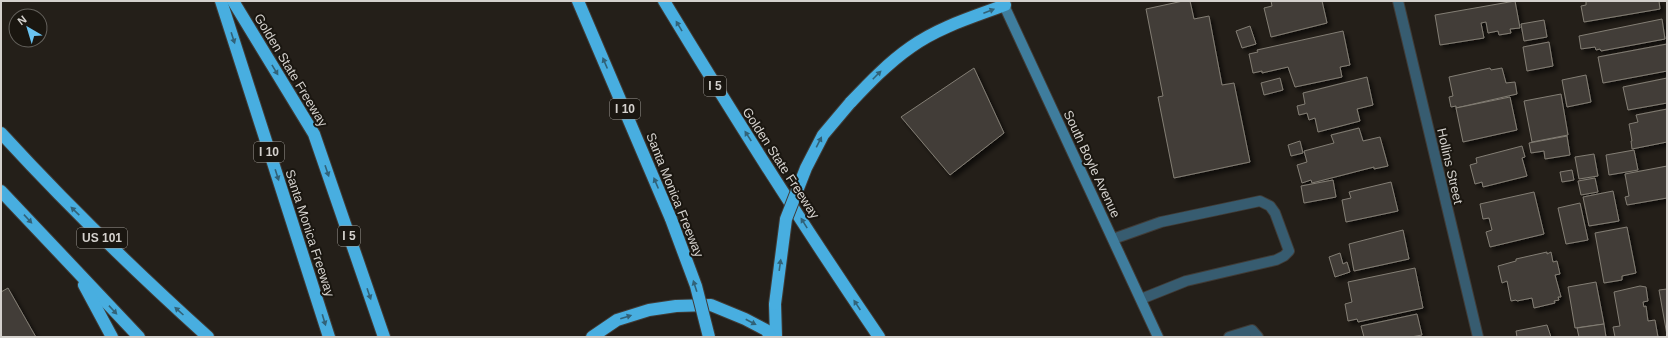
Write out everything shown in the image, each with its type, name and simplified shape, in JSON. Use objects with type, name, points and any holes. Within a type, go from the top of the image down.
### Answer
[{"type":"highway","name":"Santa Monica Freeway","points":[[221,1],[329,337]]},
{"type":"highway","name":"Golden State Freeway","points":[[234,1],[314,134],[384,337]]},
{"type":"highway","name":"Santa Monica Freeway","points":[[578,1],[671,218],[696,286],[709,337]]},
{"type":"highway","name":"Golden State Freeway","points":[[664,1],[706,72],[832,268],[879,337]]},
{"type":"highway","points":[[776,337],[775,304],[786,219],[806,168],[823,135],[850,103],[883,69],[912,46],[946,28],[1004,3]]},
{"type":"highway","name":"US 101","points":[[1,133],[59,196],[142,277],[208,337]]},
{"type":"highway","name":"US 101","points":[[1,191],[139,337]]},
{"type":"highway","points":[[77,271],[112,337]]},
{"type":"highway","points":[[592,337],[617,320],[649,310],[676,306],[704,305],[711,305],[745,319],[766,330],[771,337]]},
{"type":"main road","name":"South Boyle Avenue","points":[[1004,3],[1158,337]]},
{"type":"street","name":"Hollins Street","points":[[1398,1],[1478,337]]},
{"type":"street","points":[[1113,239],[1161,222],[1260,201],[1270,206],[1275,213],[1289,251],[1284,256],[1276,260],[1186,281],[1141,299]]},
{"type":"street","points":[[1229,337],[1252,330],[1258,337]]},
{"type":"building","points":[[1183,1],[1190,1],[1194,19],[1209,16],[1222,85],[1234,83],[1250,162],[1174,178],[1158,97],[1163,96],[1146,9]]},
{"type":"building","points":[[1271,1],[1322,1],[1327,23],[1271,37],[1264,8],[1272,6]]},
{"type":"building","points":[[1515,1],[1520,28],[1510,29],[1511,33],[1499,35],[1498,31],[1488,33],[1486,22],[1481,23],[1484,38],[1440,45],[1435,15]]},
{"type":"building","points":[[1586,1],[1659,1],[1660,9],[1584,22],[1581,6],[1586,5]]},
{"type":"building","points":[[1662,19],[1665,39],[1601,51],[1600,49],[1596,50],[1595,47],[1581,49],[1579,36]]},
{"type":"building","points":[[1544,20],[1547,37],[1524,41],[1521,24]]},
{"type":"building","points":[[1250,26],[1256,44],[1242,48],[1236,31]]},
{"type":"building","points":[[1343,31],[1350,65],[1340,67],[1342,77],[1295,87],[1288,67],[1262,73],[1262,71],[1253,73],[1249,54],[1258,52],[1257,50]]},
{"type":"building","points":[[1549,42],[1553,66],[1527,71],[1523,47]]},
{"type":"building","points":[[1667,44],[1667,71],[1603,83],[1598,57]]},
{"type":"building","points":[[974,68],[1004,133],[950,175],[901,117]]},
{"type":"building","points":[[1490,68],[1491,70],[1502,68],[1506,83],[1515,82],[1517,94],[1456,108],[1456,106],[1451,107],[1449,97],[1453,96],[1449,77]]},
{"type":"building","points":[[1586,75],[1591,102],[1567,107],[1562,80]]},
{"type":"building","points":[[1367,77],[1373,105],[1357,109],[1360,121],[1318,132],[1315,118],[1309,120],[1307,113],[1299,115],[1297,106],[1305,104],[1303,93]]},
{"type":"building","points":[[1280,78],[1283,90],[1264,95],[1261,83]]},
{"type":"building","points":[[1667,78],[1667,103],[1628,110],[1623,87]]},
{"type":"building","points":[[1561,94],[1568,135],[1532,142],[1524,101]]},
{"type":"building","points":[[1510,97],[1517,130],[1463,142],[1456,108]]},
{"type":"building","points":[[1667,109],[1667,142],[1632,149],[1629,124],[1638,122],[1636,115]]},
{"type":"building","points":[[1359,128],[1363,141],[1380,137],[1388,166],[1374,169],[1374,167],[1312,183],[1311,180],[1302,183],[1297,165],[1307,162],[1304,151],[1334,143],[1331,135]]},
{"type":"building","points":[[1567,136],[1570,155],[1545,159],[1544,151],[1531,153],[1529,143]]},
{"type":"building","points":[[1300,141],[1303,153],[1291,156],[1288,145]]},
{"type":"building","points":[[1522,146],[1525,157],[1522,158],[1527,176],[1483,187],[1482,182],[1475,184],[1470,165],[1477,163],[1476,158]]},
{"type":"building","points":[[1634,150],[1638,170],[1609,175],[1606,155]]},
{"type":"building","points":[[1594,154],[1598,176],[1579,179],[1575,157]]},
{"type":"building","points":[[1667,166],[1667,198],[1627,205],[1625,197],[1629,196],[1625,174]]},
{"type":"building","points":[[1572,170],[1574,180],[1562,182],[1560,172]]},
{"type":"building","points":[[1595,178],[1598,192],[1581,195],[1578,181]]},
{"type":"building","points":[[1333,180],[1336,197],[1304,203],[1301,186]]},
{"type":"building","points":[[1391,182],[1398,211],[1346,222],[1342,200],[1351,198],[1349,192]]},
{"type":"building","points":[[1613,191],[1619,221],[1589,226],[1583,197]]},
{"type":"building","points":[[1534,192],[1544,234],[1490,247],[1486,232],[1492,230],[1489,218],[1483,219],[1480,204]]},
{"type":"building","points":[[1580,203],[1588,240],[1566,244],[1558,208]]},
{"type":"building","points":[[1627,227],[1636,273],[1622,276],[1622,280],[1604,283],[1595,233]]},
{"type":"building","points":[[1403,230],[1409,259],[1354,271],[1349,244]]},
{"type":"building","points":[[1547,252],[1547,254],[1551,252],[1553,262],[1557,261],[1560,274],[1555,275],[1561,297],[1558,297],[1559,300],[1554,301],[1555,303],[1534,308],[1532,298],[1511,301],[1507,281],[1502,283],[1498,266],[1516,261],[1516,259]]},
{"type":"building","points":[[1340,253],[1343,264],[1347,262],[1350,272],[1335,277],[1329,257]]},
{"type":"building","points":[[1415,268],[1423,308],[1358,322],[1357,319],[1348,321],[1345,304],[1352,302],[1348,282]]},
{"type":"building","points":[[1596,282],[1604,324],[1575,328],[1568,287]]},
{"type":"building","points":[[1640,286],[1646,287],[1648,301],[1643,302],[1644,307],[1646,306],[1648,321],[1655,320],[1658,337],[1615,337],[1613,327],[1620,326],[1614,292]]},
{"type":"building","points":[[8,288],[36,337],[1,337],[1,292]]},
{"type":"building","points":[[1667,289],[1667,335],[1659,290]]},
{"type":"building","points":[[1417,314],[1422,335],[1411,337],[1364,337],[1361,326]]},
{"type":"building","points":[[1604,324],[1606,337],[1579,337],[1577,328]]},
{"type":"building","points":[[1547,325],[1551,337],[1517,337],[1516,331]]}]
